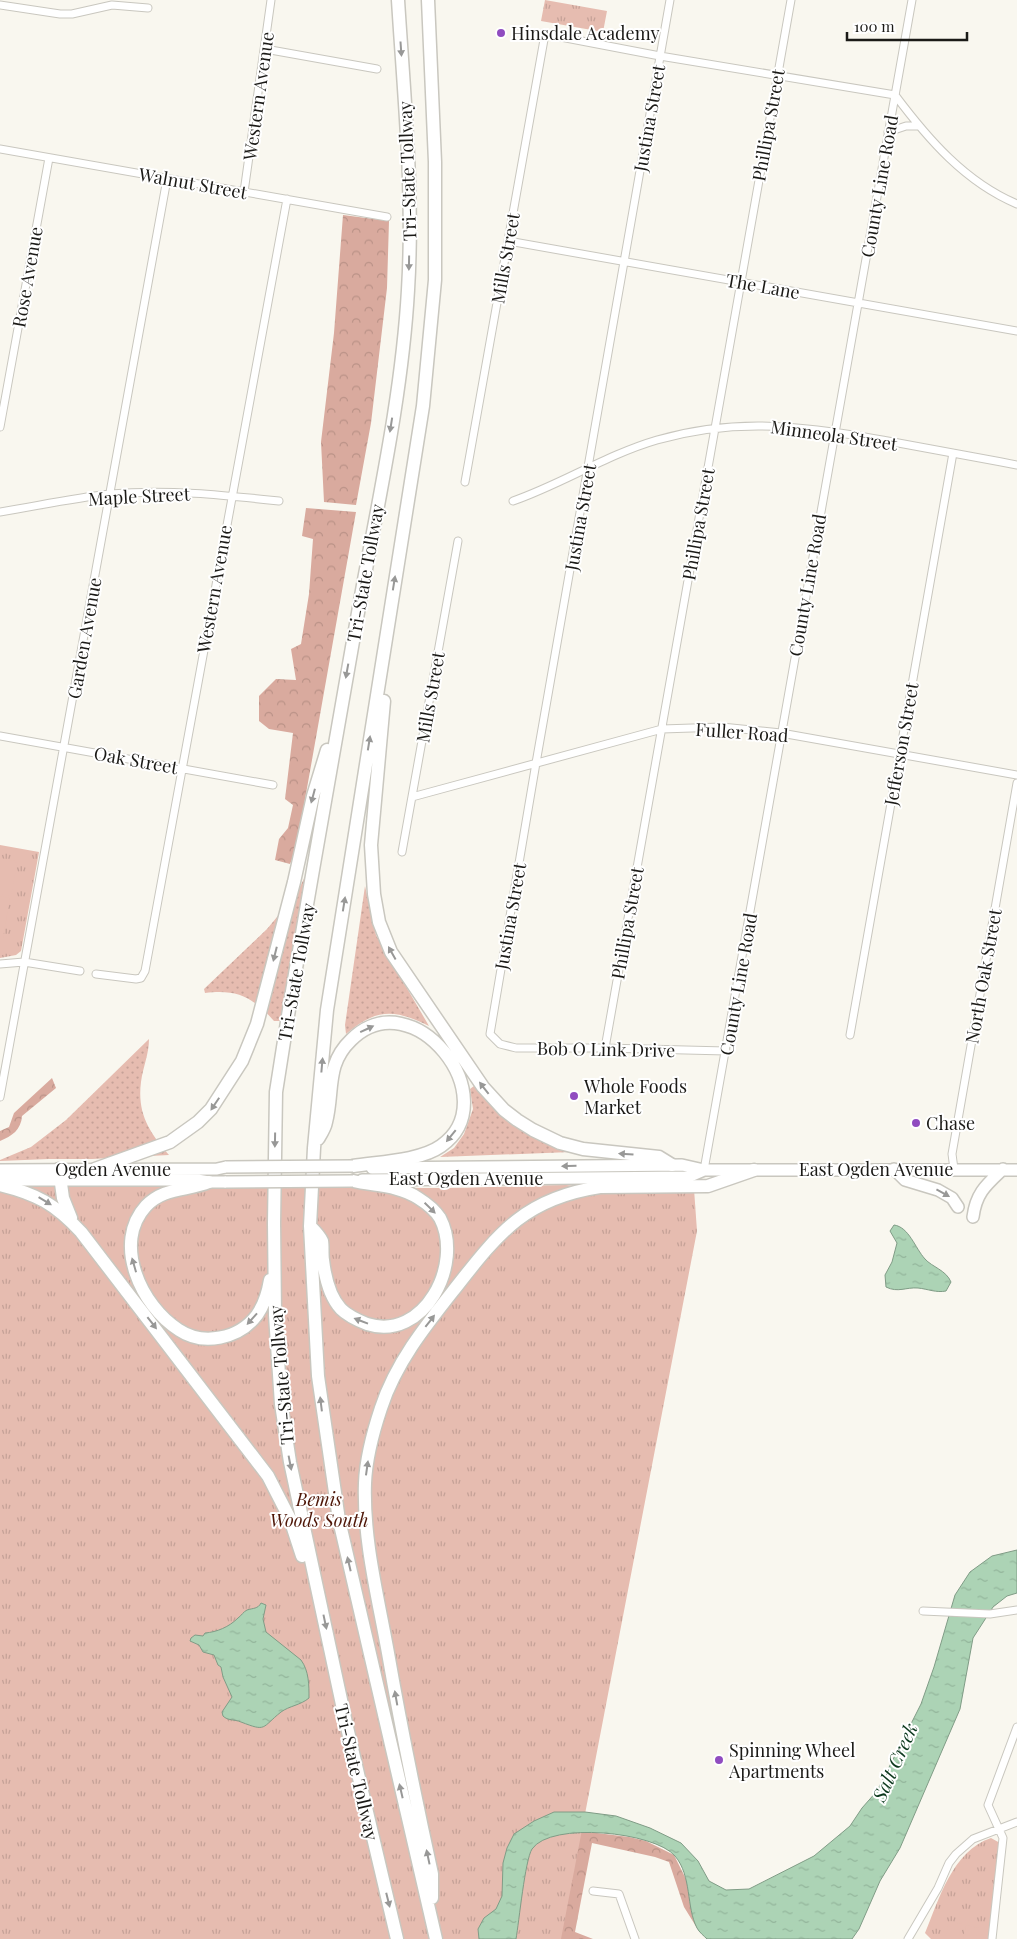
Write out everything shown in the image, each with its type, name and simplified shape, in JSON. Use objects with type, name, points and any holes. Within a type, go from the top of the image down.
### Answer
[{"type":"highway","name":"Tri-State Tollway","points":[[397,1939],[346,1724],[290,1462],[281,1404],[275,1316],[274,1223],[276,1092],[342,699],[384,474],[404,350],[410,214],[398,0]]},
{"type":"highway","name":"Tri-State Tollway","points":[[428,0],[435,162],[434,280],[423,406],[327,1010],[314,1148],[310,1226],[318,1376],[339,1520],[436,1939]]},
{"type":"highway","points":[[386,636],[388,657],[371,845],[374,894],[379,922],[391,952],[483,1087],[504,1110],[517,1120],[560,1143],[583,1149],[659,1157],[672,1165]]},
{"type":"highway","points":[[95,1169],[170,1142],[198,1122],[211,1109],[242,1061],[257,1024],[292,890],[313,796],[342,699]]},
{"type":"highway","points":[[314,1148],[326,1122],[329,1088],[336,1060],[351,1040],[368,1028],[384,1023],[406,1024],[438,1044],[459,1076],[464,1093],[464,1110],[459,1125],[442,1145],[430,1152],[353,1166]]},
{"type":"highway","points":[[432,1923],[432,1874],[402,1731],[366,1528],[365,1481],[369,1453],[381,1406],[405,1356],[423,1329],[496,1237],[523,1215],[558,1196],[583,1189],[600,1187],[708,1186],[754,1170]]},
{"type":"highway","points":[[59,1175],[63,1199],[74,1225]]},
{"type":"highway","points":[[310,1226],[322,1241],[325,1276],[330,1292],[341,1309],[350,1317],[385,1327],[406,1322],[426,1306],[438,1288],[444,1267],[446,1240],[439,1217],[430,1206],[404,1190],[386,1185],[371,1185],[353,1181]]},
{"type":"highway","points":[[208,1182],[197,1187],[171,1190],[153,1200],[139,1216],[131,1237],[130,1251],[133,1265],[147,1296],[158,1311],[180,1331],[202,1339],[215,1339],[239,1331],[257,1315],[268,1292],[274,1223]]},
{"type":"highway","points":[[0,1185],[32,1194],[60,1211],[108,1266],[268,1476],[290,1519],[304,1562],[320,1599]]},
{"type":"main road","name":"East Ogden Avenue","points":[[226,1167],[353,1166],[376,1168],[682,1165],[704,1170],[1017,1170]]},
{"type":"main road","name":"Ogden Avenue","points":[[0,1180],[59,1175],[95,1169],[217,1169],[226,1167]]},
{"type":"main road","points":[[894,1169],[905,1180],[938,1190],[952,1198],[958,1207]]},
{"type":"main road","name":"Ogden Avenue","points":[[0,1170],[59,1175],[226,1182]]},
{"type":"main road","name":"East Ogden Avenue","points":[[226,1182],[353,1181],[390,1178],[688,1177],[704,1170]]},
{"type":"main road","points":[[973,1217],[975,1202],[983,1188],[1003,1170]]},
{"type":"street","name":"Western Avenue","points":[[244,192],[271,0]]},
{"type":"street","name":"Justina Street","points":[[490,1034],[670,0]]},
{"type":"street","name":"Phillipa Street","points":[[605,1048],[791,0]]},
{"type":"street","name":"County Line Road","points":[[704,1170],[912,0]]},
{"type":"street","points":[[0,5],[60,14],[72,14],[112,5],[148,8]]},
{"type":"street","name":"Mills Street","points":[[465,482],[545,34],[660,56]]},
{"type":"street","points":[[265,49],[377,69]]},
{"type":"street","points":[[660,56],[895,95],[920,126],[957,166],[980,184],[1017,204]]},
{"type":"street","points":[[888,132],[906,126],[920,126]]},
{"type":"street","name":"Walnut Street","points":[[0,149],[387,217]]},
{"type":"street","name":"Rose Avenue","points":[[0,426],[49,158]]},
{"type":"street","name":"Garden Avenue","points":[[0,1097],[167,179]]},
{"type":"street","points":[[1008,200],[1017,197]]},
{"type":"street","name":"Western Avenue","points":[[96,974],[132,979],[141,978],[145,971],[287,199]]},
{"type":"street","name":"The Lane","points":[[508,241],[1017,331]]},
{"type":"street","name":"Minneola Street","points":[[513,501],[628,450],[656,440],[715,428],[768,425],[834,432],[1017,465]]},
{"type":"street","name":"Jefferson Street","points":[[850,1035],[953,453]]},
{"type":"street","name":"Maple Street","points":[[0,512],[110,494],[204,492],[279,501]]},
{"type":"street","name":"Mills Street","points":[[402,852],[458,541]]},
{"type":"street","name":"Fuller Road","points":[[412,797],[662,729],[722,727],[781,733],[1017,776]]},
{"type":"street","name":"Oak Street","points":[[0,736],[273,785]]},
{"type":"street","name":"North Oak Street","points":[[954,1169],[952,1152],[1017,783]]},
{"type":"street","points":[[0,964],[24,962],[80,971]]},
{"type":"street","name":"Bob O Link Drive","points":[[490,1034],[500,1044],[516,1048],[726,1051]]},
{"type":"street","points":[[924,1611],[990,1614],[1017,1610]]},
{"type":"street","points":[[992,1939],[1003,1838],[988,1806],[1017,1726]]},
{"type":"street","points":[[908,1939],[938,1888],[949,1863],[973,1839],[1017,1822]]},
{"type":"street","points":[[593,1891],[619,1894],[636,1939]]},
{"type":"green space","points":[[545,0],[607,11],[603,32],[541,21]]},
{"type":"green space","points":[[343,215],[389,221],[387,288],[371,423],[356,505],[324,502],[321,442],[334,333]]},
{"type":"green space","points":[[306,508],[356,512],[296,850],[290,864],[275,860],[279,839],[288,828],[293,805],[285,799],[293,733],[269,729],[259,721],[259,696],[276,679],[296,680],[291,649],[301,644],[309,594],[313,539],[302,536]]},
{"type":"green space","points":[[0,845],[39,852],[21,951],[16,955],[0,958]]},
{"type":"green space","points":[[0,858],[15,861],[17,864],[11,896],[0,894]]},
{"type":"green space","points":[[311,864],[283,1021],[274,1021],[259,1006],[244,996],[226,992],[205,993],[204,989],[267,929],[297,893]]},
{"type":"green space","points":[[365,886],[376,935],[429,1026],[406,1016],[386,1014],[367,1019],[346,1034],[345,1025]]},
{"type":"green space","points":[[0,896],[10,898],[3,938],[0,938]]},
{"type":"green space","points":[[149,1039],[141,1082],[141,1103],[150,1130],[169,1155],[0,1161],[31,1147],[66,1120]]},
{"type":"green space","points":[[52,1078],[56,1088],[22,1116],[20,1125],[15,1132],[0,1141],[0,1131],[9,1127],[14,1113]]},
{"type":"green space","points":[[474,1086],[508,1122],[539,1140],[571,1152],[440,1157],[454,1148],[464,1134],[473,1109],[470,1089]]},
{"type":"green space","name":"Bemis Woods South","points":[[566,1185],[608,1189],[694,1189],[697,1231],[561,1939],[0,1939],[0,1187],[470,1188]]},
{"type":"green space","points":[[589,1832],[646,1841],[674,1855],[687,1881],[697,1928],[684,1907],[669,1862],[655,1857],[592,1843],[575,1932],[593,1939],[516,1939],[569,1833]]},
{"type":"green space","points":[[991,1838],[1000,1843],[989,1939],[931,1939],[925,1933],[949,1878],[966,1854],[978,1844]]},
{"type":"green space","points":[[949,1921],[962,1924],[958,1939],[945,1939]]},
{"type":"green space","points":[[966,1925],[979,1928],[976,1939],[963,1939]]},
{"type":"water","points":[[894,1225],[904,1230],[925,1259],[949,1278],[951,1282],[946,1291],[918,1288],[894,1290],[886,1287],[885,1275],[892,1262],[897,1243],[890,1231]]},
{"type":"water","name":"Salt Creek","points":[[1017,1550],[1017,1593],[1007,1596],[993,1607],[973,1638],[960,1709],[900,1848],[880,1881],[859,1929],[852,1939],[707,1939],[698,1929],[694,1920],[687,1882],[675,1856],[664,1848],[647,1841],[603,1833],[580,1833],[560,1835],[543,1840],[532,1849],[529,1855],[516,1939],[479,1939],[478,1929],[484,1918],[496,1909],[502,1896],[503,1863],[507,1848],[514,1834],[534,1821],[554,1812],[585,1812],[616,1816],[650,1828],[681,1843],[698,1861],[709,1881],[726,1890],[749,1889],[814,1856],[850,1826],[877,1791],[921,1704],[955,1595],[970,1572],[992,1556]]},
{"type":"water","points":[[261,1603],[266,1605],[263,1619],[266,1632],[304,1664],[308,1678],[309,1698],[284,1710],[263,1727],[255,1727],[223,1716],[222,1712],[232,1697],[223,1677],[221,1667],[218,1665],[214,1655],[203,1652],[199,1645],[190,1641],[195,1635],[203,1636],[205,1633],[227,1626],[246,1611],[257,1607]]},
{"type":"place","name":"Hinsdale Academy","points":[[501,33]]},
{"type":"place","name":"Whole Foods Market","points":[[574,1096]]},
{"type":"place","name":"Chase","points":[[916,1123]]},
{"type":"place","name":"Spinning Wheel Apartments","points":[[719,1760]]}]
